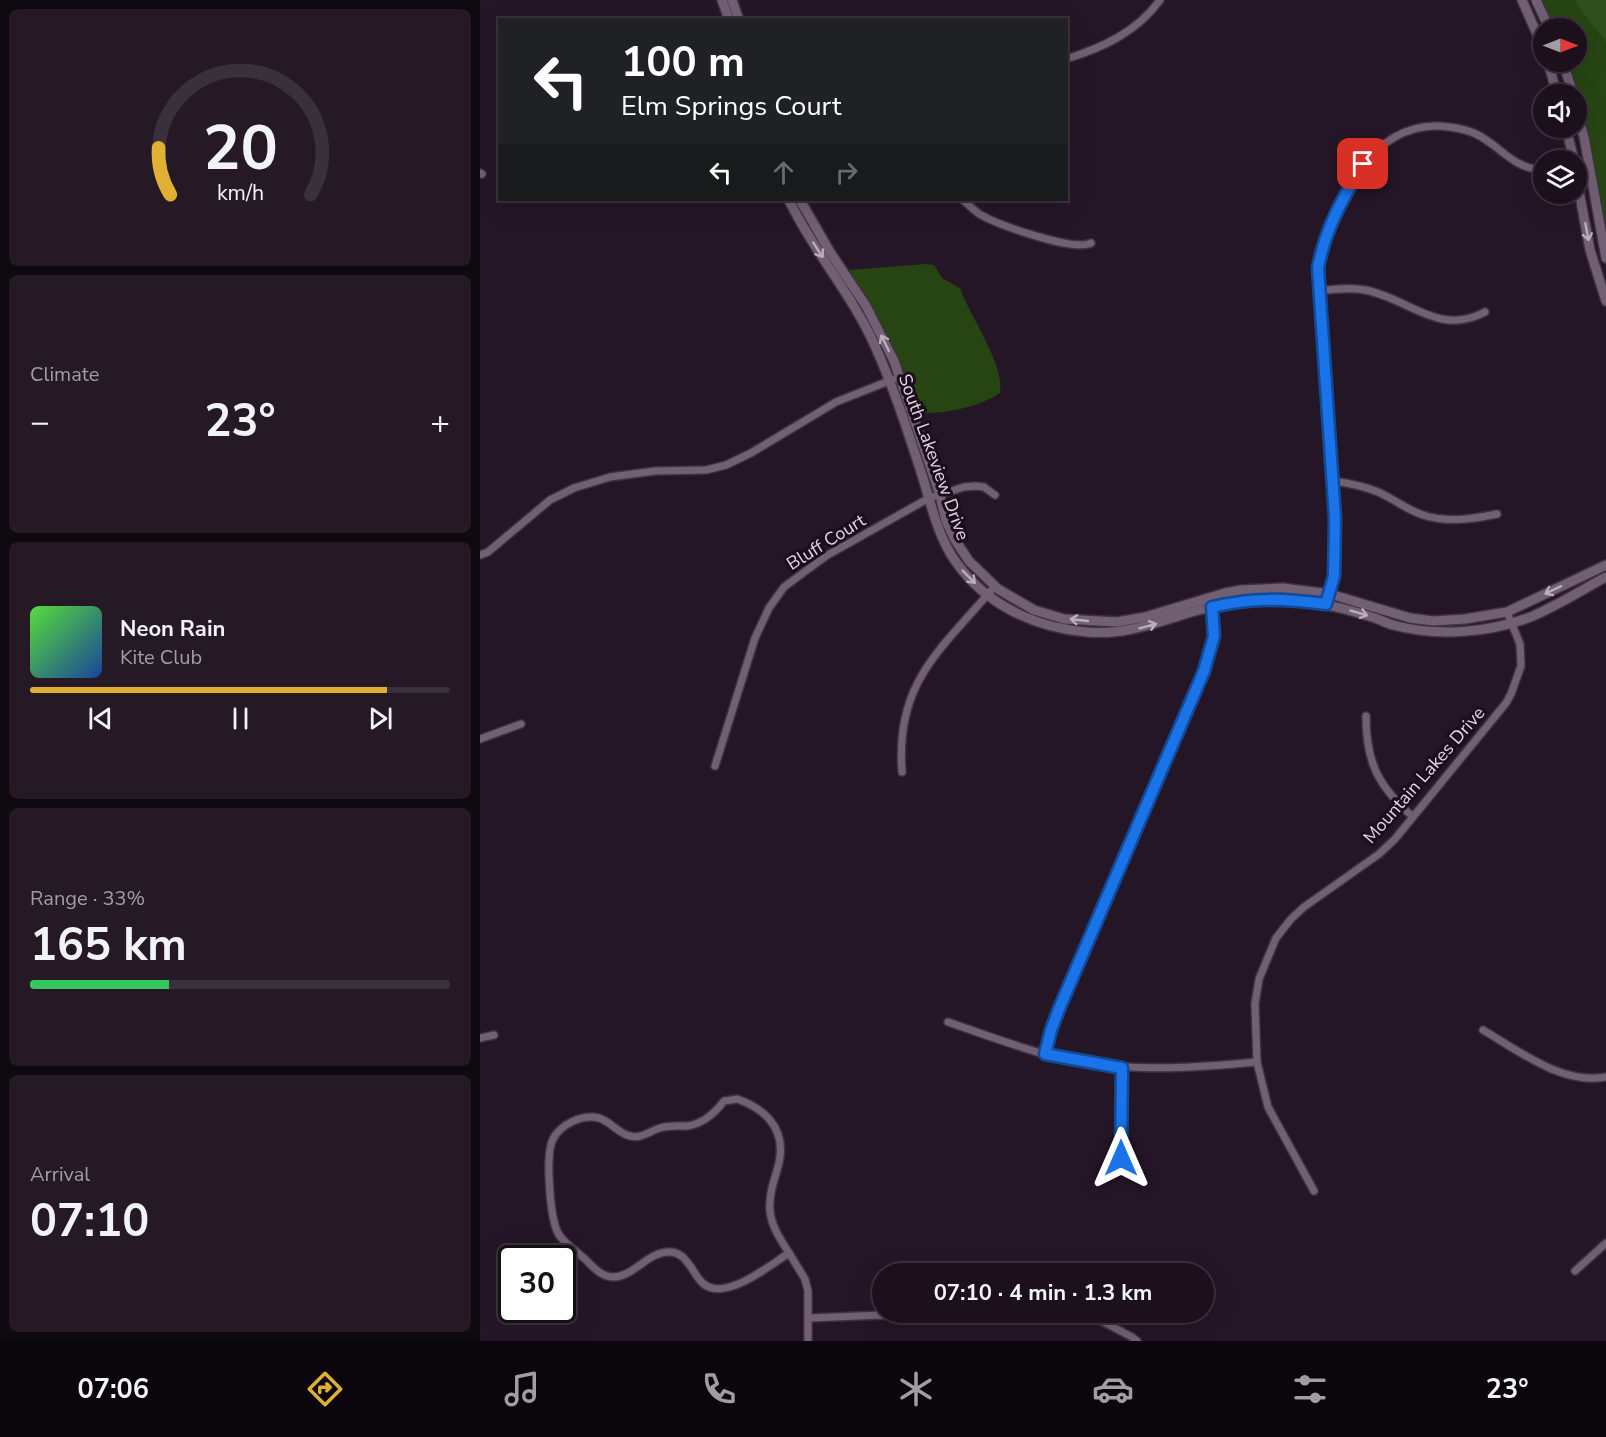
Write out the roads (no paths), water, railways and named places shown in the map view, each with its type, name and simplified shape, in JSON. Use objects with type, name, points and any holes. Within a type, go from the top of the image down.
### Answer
[{"type":"street","points":[[722,0],[728,18]]},
{"type":"street","points":[[732,0],[738,18]]},
{"type":"street","points":[[1068,58],[1090,52],[1121,37],[1160,0]]},
{"type":"street","points":[[1522,0],[1533,25]]},
{"type":"street","points":[[1536,0],[1544,18]]},
{"type":"street","points":[[1326,604],[1334,576],[1335,555],[1333,481],[1318,268],[1322,250],[1338,208],[1363,164],[1377,149],[1397,136],[1424,126],[1456,128],[1476,133],[1528,169],[1533,169]]},
{"type":"street","points":[[1583,138],[1606,258]]},
{"type":"street","name":"South Lakeview Drive","points":[[790,201],[801,224],[866,306],[894,361],[894,379],[929,498],[946,545],[954,560],[987,595],[1016,614],[1055,627],[1087,632],[1118,632],[1132,630],[1241,590],[1263,588],[1330,594],[1402,616],[1426,620],[1465,620],[1507,612],[1606,565]]},
{"type":"street","name":"South Lakeview Drive","points":[[801,201],[835,268]]},
{"type":"street","points":[[964,201],[975,212],[1005,226],[1059,243],[1080,245],[1091,243]]},
{"type":"street","points":[[1582,204],[1590,250],[1606,301]]},
{"type":"street","points":[[1319,291],[1345,288],[1378,293],[1433,318],[1471,319],[1485,312]]},
{"type":"street","points":[[480,555],[489,552],[550,500],[574,488],[610,477],[655,471],[706,470],[726,465],[751,453],[836,402],[894,379]]},
{"type":"street","name":"South Lakeview Drive","points":[[894,379],[940,495],[946,521],[969,561],[1007,596],[1034,610],[1064,619],[1102,622],[1134,620],[1210,602],[1268,599],[1326,604],[1393,625],[1432,631],[1467,631],[1493,628],[1513,622],[1549,608],[1606,577]]},
{"type":"street","points":[[1333,481],[1353,483],[1426,516],[1461,519],[1497,514]]},
{"type":"street","name":"Bluff Court","points":[[715,766],[755,638],[769,608],[784,587],[826,556],[929,498],[964,487],[976,486],[984,487],[996,495]]},
{"type":"street","points":[[902,772],[900,753],[902,731],[917,681],[935,654],[994,586]]},
{"type":"street","points":[[1045,1054],[1059,1009],[1204,671],[1214,636],[1210,602]]},
{"type":"street","name":"Mountain Lakes Drive","points":[[1314,1191],[1268,1107],[1257,1062],[1255,1004],[1259,979],[1276,938],[1291,919],[1304,907],[1379,854],[1395,839],[1506,703],[1521,666],[1520,644],[1507,612]]},
{"type":"street","points":[[1366,716],[1369,758],[1386,791],[1412,816]]},
{"type":"street","points":[[480,739],[521,724]]},
{"type":"street","points":[[948,1022],[1045,1054],[1122,1068],[1185,1069],[1257,1062]]},
{"type":"street","points":[[1483,1030],[1543,1065],[1585,1078],[1606,1077]]},
{"type":"street","points":[[480,1038],[494,1035]]},
{"type":"street","points":[[1121,1158],[1122,1068]]},
{"type":"street","points":[[789,1253],[740,1284],[723,1290],[712,1289],[703,1284],[683,1256],[674,1252],[657,1255],[626,1274],[610,1276],[599,1273],[561,1238],[553,1221],[550,1200],[551,1142],[559,1130],[572,1121],[586,1118],[599,1118],[628,1136],[636,1137],[662,1127],[692,1125],[715,1112],[724,1101],[737,1099],[764,1112],[779,1140],[780,1155],[770,1202],[773,1226],[805,1279],[810,1318],[808,1341]]},
{"type":"street","points":[[1575,1271],[1606,1243]]},
{"type":"street","points":[[810,1318],[882,1315],[1092,1316],[1137,1341]]}]
